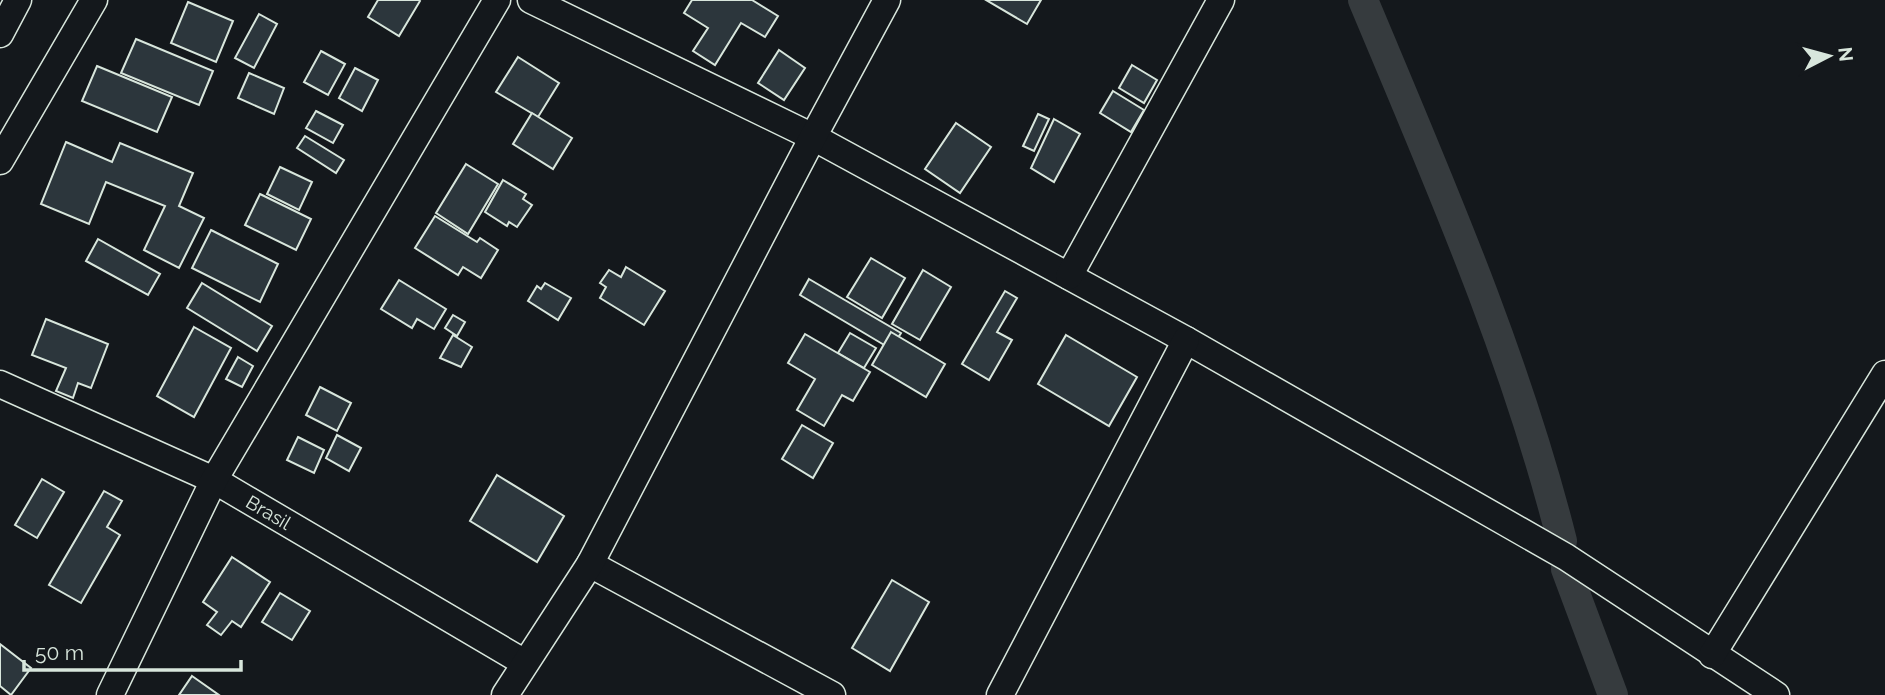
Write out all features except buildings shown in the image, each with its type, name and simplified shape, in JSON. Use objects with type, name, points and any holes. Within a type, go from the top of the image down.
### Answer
[{"type":"street","points":[[0,34],[18,0]]},
{"type":"street","points":[[0,162],[94,0]]},
{"type":"street","points":[[110,695],[214,480],[497,0]]},
{"type":"street","points":[[531,0],[813,137],[1186,340],[1566,557],[1776,695]]},
{"type":"street","points":[[505,695],[590,564],[887,0]]},
{"type":"street","points":[[1069,276],[1221,0]]},
{"type":"street","points":[[1000,695],[1186,340]]},
{"type":"street","points":[[1712,655],[1885,374]]},
{"type":"street","name":"Brasil","points":[[0,384],[214,480],[525,663]]},
{"type":"street","points":[[590,564],[832,695]]},
{"type":"waterway","points":[[1363,0],[1498,334],[1543,471],[1562,541]]},
{"type":"waterway","points":[[1566,569],[1613,695]]}]
